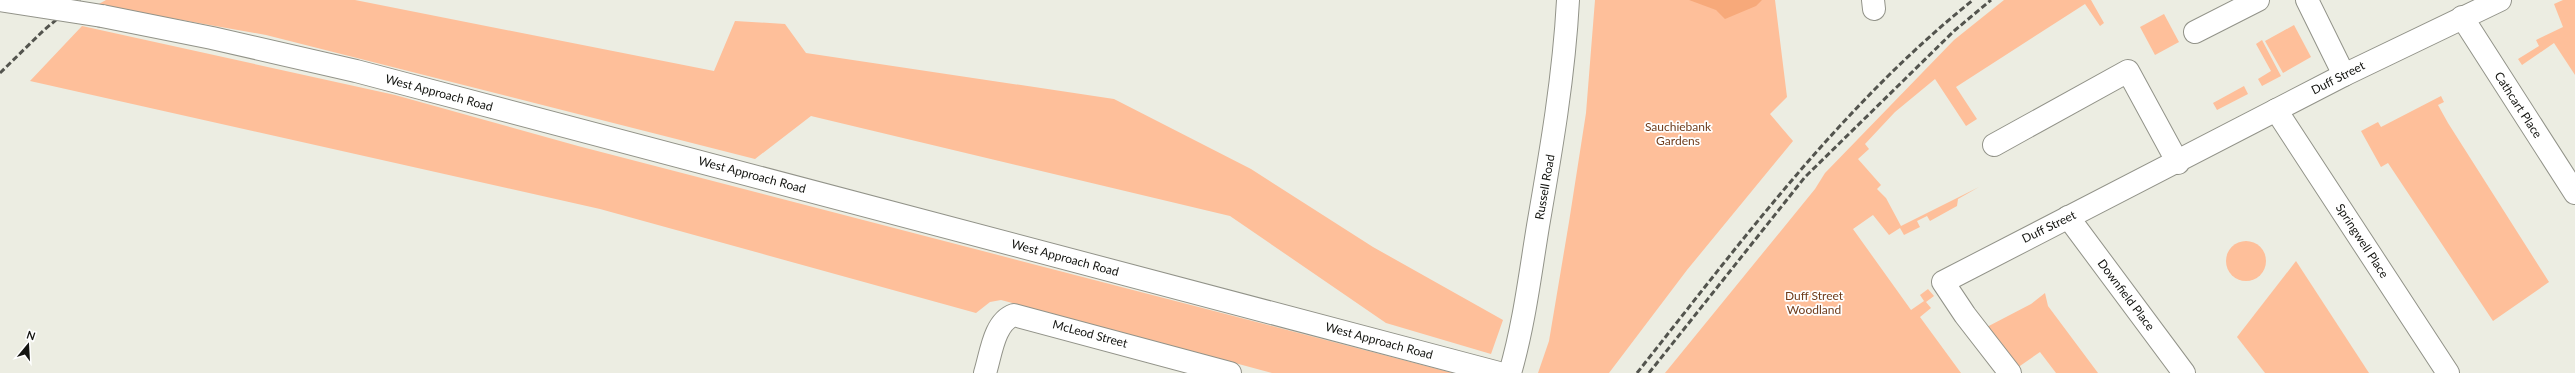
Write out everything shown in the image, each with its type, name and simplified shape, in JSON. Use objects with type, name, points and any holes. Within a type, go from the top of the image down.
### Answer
[{"type":"street","name":"West Approach Road","points":[[0,0],[102,16],[212,38],[356,71],[1499,373]]},
{"type":"street","name":"Russell Road","points":[[1510,373],[1525,307],[1552,145],[1565,57],[1568,0]]},
{"type":"street","points":[[2195,32],[2258,0]]},
{"type":"street","points":[[2307,0],[2344,75]]},
{"type":"street","name":"Duff Street","points":[[2010,373],[1965,315],[1943,282],[2068,217],[2178,163],[2344,75],[2500,0]]},
{"type":"street","name":"Cathcart Place","points":[[2462,17],[2575,193]]},
{"type":"street","points":[[1994,145],[2128,71],[2178,163]]},
{"type":"street","name":"Springwell Place","points":[[2276,110],[2448,373]]},
{"type":"street","name":"Downfield Place","points":[[2068,217],[2184,373]]},
{"type":"street","name":"McLeod Street","points":[[985,373],[1000,325],[1005,318],[1014,315],[1230,373]]},
{"type":"green space","points":[[106,0],[355,0],[714,71],[735,21],[785,24],[806,53],[1114,99],[1251,169],[1373,247],[1503,320],[1491,354],[1386,323],[1230,216],[811,116],[755,159],[266,35],[97,5]]},
{"type":"green space","name":"Sauchiebank Gardens","points":[[1595,0],[1775,0],[1787,97],[1770,114],[1793,141],[1687,270],[1609,373],[1538,373],[1549,341],[1586,113]]},
{"type":"green space","name":"Duff Street Woodland","points":[[2004,0],[2091,0],[2104,23],[2100,26],[2085,4],[1956,87],[1977,119],[1966,126],[1935,79],[1895,112],[1865,144],[1869,149],[1858,159],[1881,185],[1877,189],[1886,198],[1901,226],[1979,187],[1958,199],[1957,206],[1930,221],[1927,216],[1917,221],[1920,227],[1904,235],[1900,228],[1889,235],[1873,215],[1853,229],[1911,310],[1924,301],[1920,295],[1928,289],[1934,296],[1926,302],[1931,308],[1920,317],[1961,373],[1665,373],[1815,189],[1825,173],[1954,40]]},
{"type":"green space","points":[[2563,0],[2575,0],[2575,75],[2554,43],[2522,65],[2518,59],[2539,46],[2536,40],[2563,27],[2554,4]]},
{"type":"green space","points":[[2164,14],[2179,42],[2155,55],[2140,27]]},
{"type":"green space","points":[[2294,25],[2311,57],[2283,73],[2265,41]]},
{"type":"green space","points":[[82,26],[395,95],[578,146],[1453,373],[1272,373],[1001,300],[990,302],[976,313],[600,209],[30,81]]},
{"type":"green space","points":[[2262,40],[2281,76],[2262,86],[2258,79],[2271,71],[2256,44]]},
{"type":"green space","points":[[2244,86],[2248,94],[2217,110],[2213,103]]},
{"type":"green space","points":[[2441,96],[2444,102],[2438,105],[2448,123],[2549,282],[2493,321],[2388,163],[2381,167],[2361,131],[2378,122],[2381,127]]},
{"type":"green space","points":[[2242,241],[2250,241],[2257,244],[2263,250],[2266,261],[2263,272],[2257,278],[2250,281],[2242,281],[2235,278],[2229,272],[2226,265],[2226,257],[2229,250],[2235,244]]},
{"type":"green space","points":[[2296,261],[2369,373],[2265,373],[2237,337]]},
{"type":"green space","points":[[2045,293],[2048,306],[2098,373],[2056,373],[2040,352],[2017,368],[1983,329],[2031,304]]},
{"type":"shaded area","points":[[1689,0],[1762,0],[1756,6],[1725,19],[1716,10]]},
{"type":"railway","points":[[0,73],[44,30],[80,0]]},
{"type":"railway","points":[[1637,373],[1754,225],[1837,130],[1880,84],[1925,41],[1973,0]]},
{"type":"railway","points":[[1649,373],[1805,177],[1954,31],[1991,0]]}]
